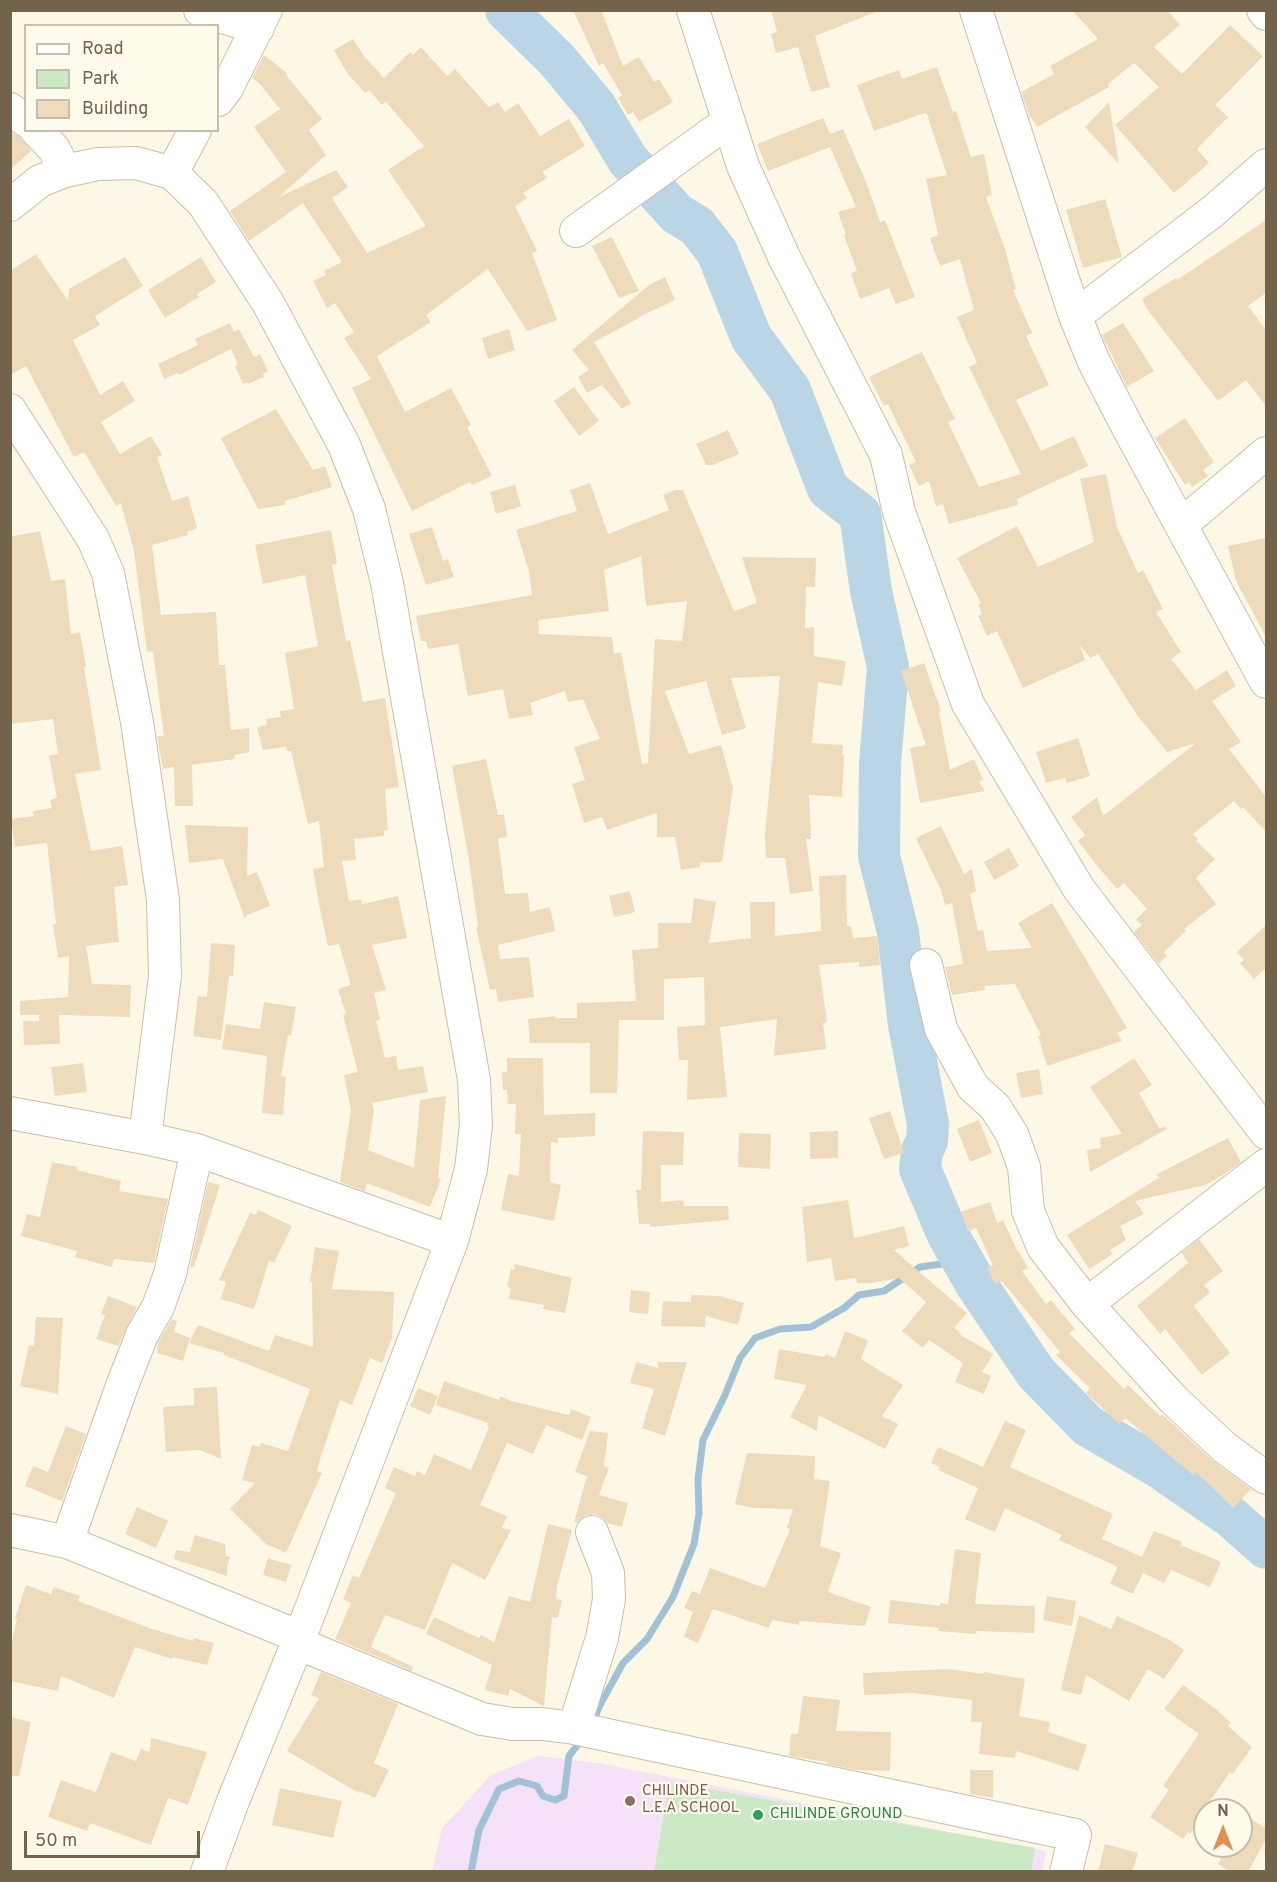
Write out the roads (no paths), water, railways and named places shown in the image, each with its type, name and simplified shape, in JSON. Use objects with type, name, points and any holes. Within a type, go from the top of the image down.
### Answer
[{"type":"street","points":[[200,10],[262,19],[227,88],[219,99]]},
{"type":"street","points":[[693,10],[743,166],[784,257],[886,455],[899,512],[968,704],[1079,889],[1266,1133]]},
{"type":"street","points":[[976,10],[1075,316],[1094,362],[1266,682]]},
{"type":"street","points":[[1263,10],[1266,14]]},
{"type":"street","points":[[10,109],[24,120]]},
{"type":"street","points":[[576,231],[729,121]]},
{"type":"street","points":[[38,132],[54,149],[65,171]]},
{"type":"street","points":[[172,173],[194,132]]},
{"type":"street","points":[[10,205],[40,181],[65,171],[98,164],[136,163],[172,173],[203,203],[267,303],[344,445],[369,509],[387,583],[474,1080],[476,1125],[471,1169],[452,1241],[207,1872]]},
{"type":"street","points":[[1075,316],[1212,212],[1266,165]]},
{"type":"street","points":[[10,410],[93,539],[108,573],[137,722],[163,900],[165,976],[145,1138]]},
{"type":"street","points":[[1181,525],[1266,453]]},
{"type":"street","points":[[926,965],[941,1029],[973,1088],[995,1107],[1012,1134],[1024,1167],[1028,1211],[1043,1247],[1088,1304],[1173,1399],[1225,1449],[1266,1478]]},
{"type":"street","points":[[10,1113],[197,1150],[452,1241]]},
{"type":"street","points":[[67,1542],[122,1386],[142,1335],[158,1307],[170,1274],[197,1150]]},
{"type":"street","points":[[1088,1304],[1266,1165]]},
{"type":"street","points":[[10,1530],[67,1542],[482,1719],[513,1724],[543,1724],[574,1728],[1075,1835],[1066,1872]]},
{"type":"street","points":[[574,1728],[602,1638],[609,1599],[608,1573],[592,1532]]},
{"type":"waterway","points":[[506,10],[557,60],[596,107],[628,160],[677,214],[697,226],[717,252],[751,337],[790,390],[828,489],[860,514],[871,591],[888,667],[880,764],[879,856],[898,932],[909,1025],[928,1124],[927,1141],[922,1151],[920,1169],[948,1235],[976,1284],[1036,1373],[1088,1426],[1157,1466],[1231,1517],[1266,1548]]},
{"type":"waterway","points":[[592,1724],[623,1663],[647,1639],[673,1597],[694,1544],[699,1514],[698,1479],[703,1440],[740,1358],[755,1338],[780,1329],[811,1327],[844,1308],[859,1295],[884,1291],[920,1267],[963,1261]]},
{"type":"waterway","points":[[471,1872],[479,1830],[499,1789],[519,1781],[537,1786],[543,1796],[555,1800],[564,1796],[569,1756],[583,1738]]},
{"type":"place","name":"CHILINDE L.E.A SCHOOL","points":[[630,1801]]},
{"type":"place","name":"CHILINDE GROUND","points":[[758,1815]]}]
